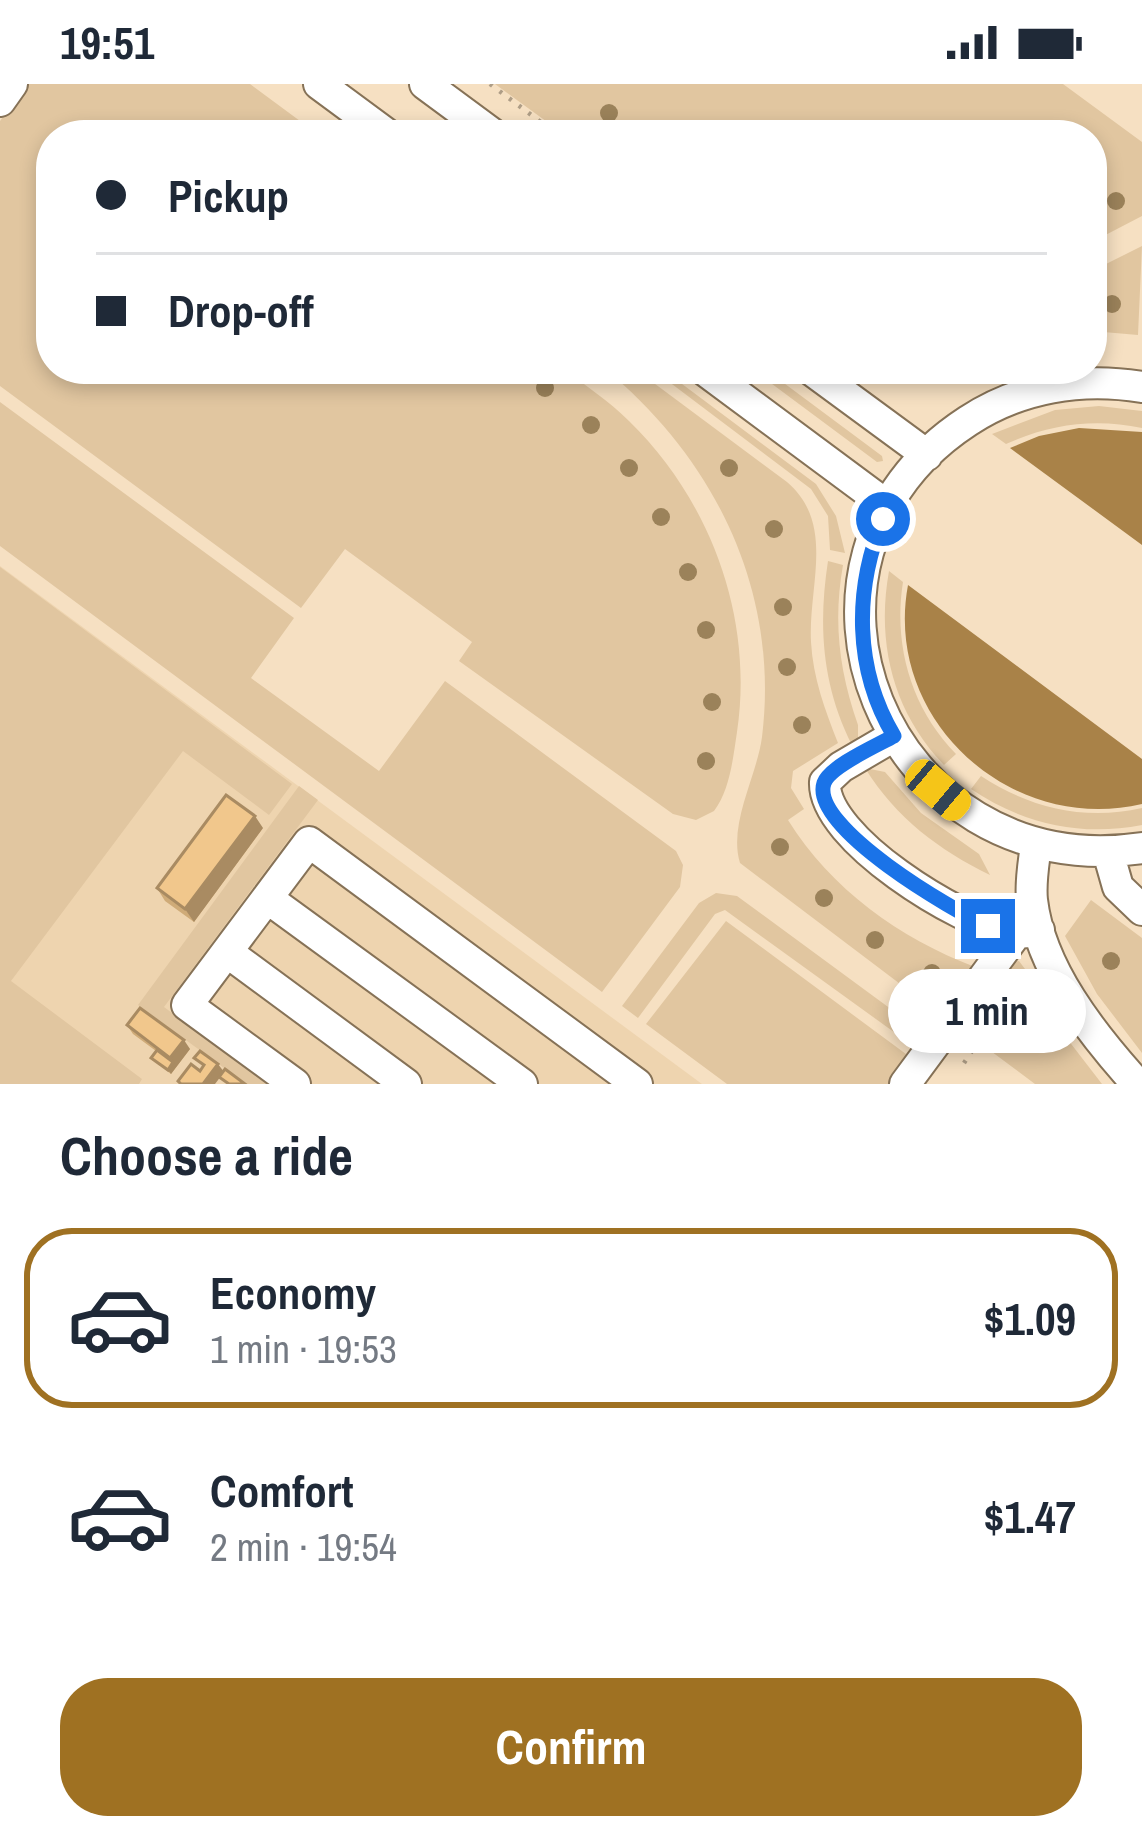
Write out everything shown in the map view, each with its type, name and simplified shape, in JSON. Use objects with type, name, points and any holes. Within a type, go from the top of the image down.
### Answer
[{"type":"street","points":[[0,101],[13,84]]},
{"type":"street","points":[[319,84],[368,120]]},
{"type":"street","points":[[425,84],[474,120]]},
{"type":"street","points":[[723,384],[889,507]]},
{"type":"street","points":[[830,384],[927,455]]},
{"type":"street","points":[[1071,384],[1027,393],[982,412],[927,455],[889,507],[867,566],[861,614],[866,664],[880,710],[894,736],[920,772],[956,806],[999,831],[1036,844],[1070,851],[1142,848]]},
{"type":"street","points":[[1092,384],[1142,387]]},
{"type":"street","points":[[894,736],[829,777],[826,800],[858,839],[905,880],[960,914],[1030,924]]},
{"type":"street","points":[[295,1084],[187,1005],[309,842],[637,1084]]},
{"type":"street","points":[[1036,844],[1030,924],[1077,1008],[1137,1084]]},
{"type":"street","points":[[1108,852],[1118,887],[1142,910]]},
{"type":"street","points":[[267,898],[522,1084]]},
{"type":"street","points":[[904,1084],[1030,924]]},
{"type":"street","points":[[226,952],[406,1084]]},
{"type":"path","points":[[490,84],[538,120]]},
{"type":"path","points":[[964,1063],[978,1042]]},
{"type":"shaded area","points":[[27,84],[250,84],[299,120],[36,120],[36,384],[584,384],[629,421],[683,487],[704,524],[732,605],[741,689],[732,763],[714,811],[696,820],[673,814],[459,661],[472,642],[345,549],[301,608],[0,386],[0,121]]},
{"type":"shaded area","points":[[495,84],[1063,84],[1142,142],[1142,216],[1107,234],[1107,120],[544,120]]},
{"type":"shaded area","points":[[1142,246],[1138,335],[1107,332],[1107,264]]},
{"type":"shaded area","points":[[621,384],[655,384],[787,482],[802,499],[815,536],[812,655],[838,743],[793,771],[791,788],[804,809],[788,820],[825,868],[869,908],[920,942],[975,967],[948,1000],[924,1002],[740,863],[740,816],[762,737],[761,631],[732,532],[708,487],[644,405]]},
{"type":"shaded area","points":[[672,384],[682,384],[816,484],[836,516],[845,553],[830,550],[828,516],[811,489]]},
{"type":"shaded area","points":[[772,384],[785,384],[882,456],[883,461],[877,462]]},
{"type":"shaded area","points":[[0,402],[294,618],[251,678],[379,771],[445,681],[676,851],[683,865],[680,887],[602,992],[0,546]]},
{"type":"shaded area","points":[[1099,406],[1142,411],[1142,428],[1073,425],[1006,444],[992,434],[1055,410]]},
{"type":"shaded area","points":[[1079,428],[1142,432],[1142,545],[1010,448]]},
{"type":"shaded area","points":[[828,561],[843,565],[838,626],[846,685],[858,725],[858,738],[852,745],[834,700],[825,655]]},
{"type":"shaded area","points":[[0,566],[702,1084],[0,1084]]},
{"type":"shaded area","points":[[0,567],[292,784],[269,815],[183,751],[11,981],[142,1079],[139,1084],[0,1084]]},
{"type":"shaded area","points":[[889,571],[903,582],[901,629],[917,696],[956,754],[944,765],[912,722],[893,675],[885,624]]},
{"type":"shaded area","points":[[908,585],[1142,759],[1142,804],[1093,809],[1046,802],[1003,784],[966,756],[936,721],[915,680],[905,634]]},
{"type":"shaded area","points":[[865,768],[885,772],[921,813],[979,854],[990,875],[920,831]]},
{"type":"shaded area","points":[[981,776],[1058,809],[1099,813],[1142,808],[1142,825],[1074,828],[1032,819],[971,789]]},
{"type":"shaded area","points":[[299,786],[318,800],[164,1007],[268,1084],[246,1084],[138,1005]]},
{"type":"shaded area","points":[[716,893],[737,896],[914,1026],[920,1040],[916,1048],[725,910],[715,914],[638,1018],[622,1006],[699,903]]},
{"type":"shaded area","points":[[1091,900],[1142,938],[1142,1053],[1097,994],[1065,936]]},
{"type":"shaded area","points":[[726,921],[910,1057],[890,1084],[727,1084],[646,1024]]},
{"type":"shaded area","points":[[1019,961],[1025,969],[972,1038],[977,1008],[1013,962]]},
{"type":"shaded area","points":[[1033,982],[1055,1023],[1102,1084],[1035,1084],[984,1046]]},
{"type":"building","points":[[226,795],[255,816],[185,909],[157,888]]},
{"type":"building","points":[[140,1008],[184,1040],[170,1058],[127,1025]]},
{"type":"building","points":[[157,1050],[173,1062],[168,1070],[151,1058]]},
{"type":"building","points":[[200,1051],[218,1064],[203,1084],[181,1084],[178,1081],[191,1064],[200,1071],[204,1065],[194,1058]]},
{"type":"building","points":[[225,1069],[245,1084],[229,1084],[219,1077]]},
{"type":"route","points":[[883,519],[867,566],[862,639],[872,687],[894,736],[829,777],[824,782],[826,800],[842,823],[905,880],[988,926]]}]
